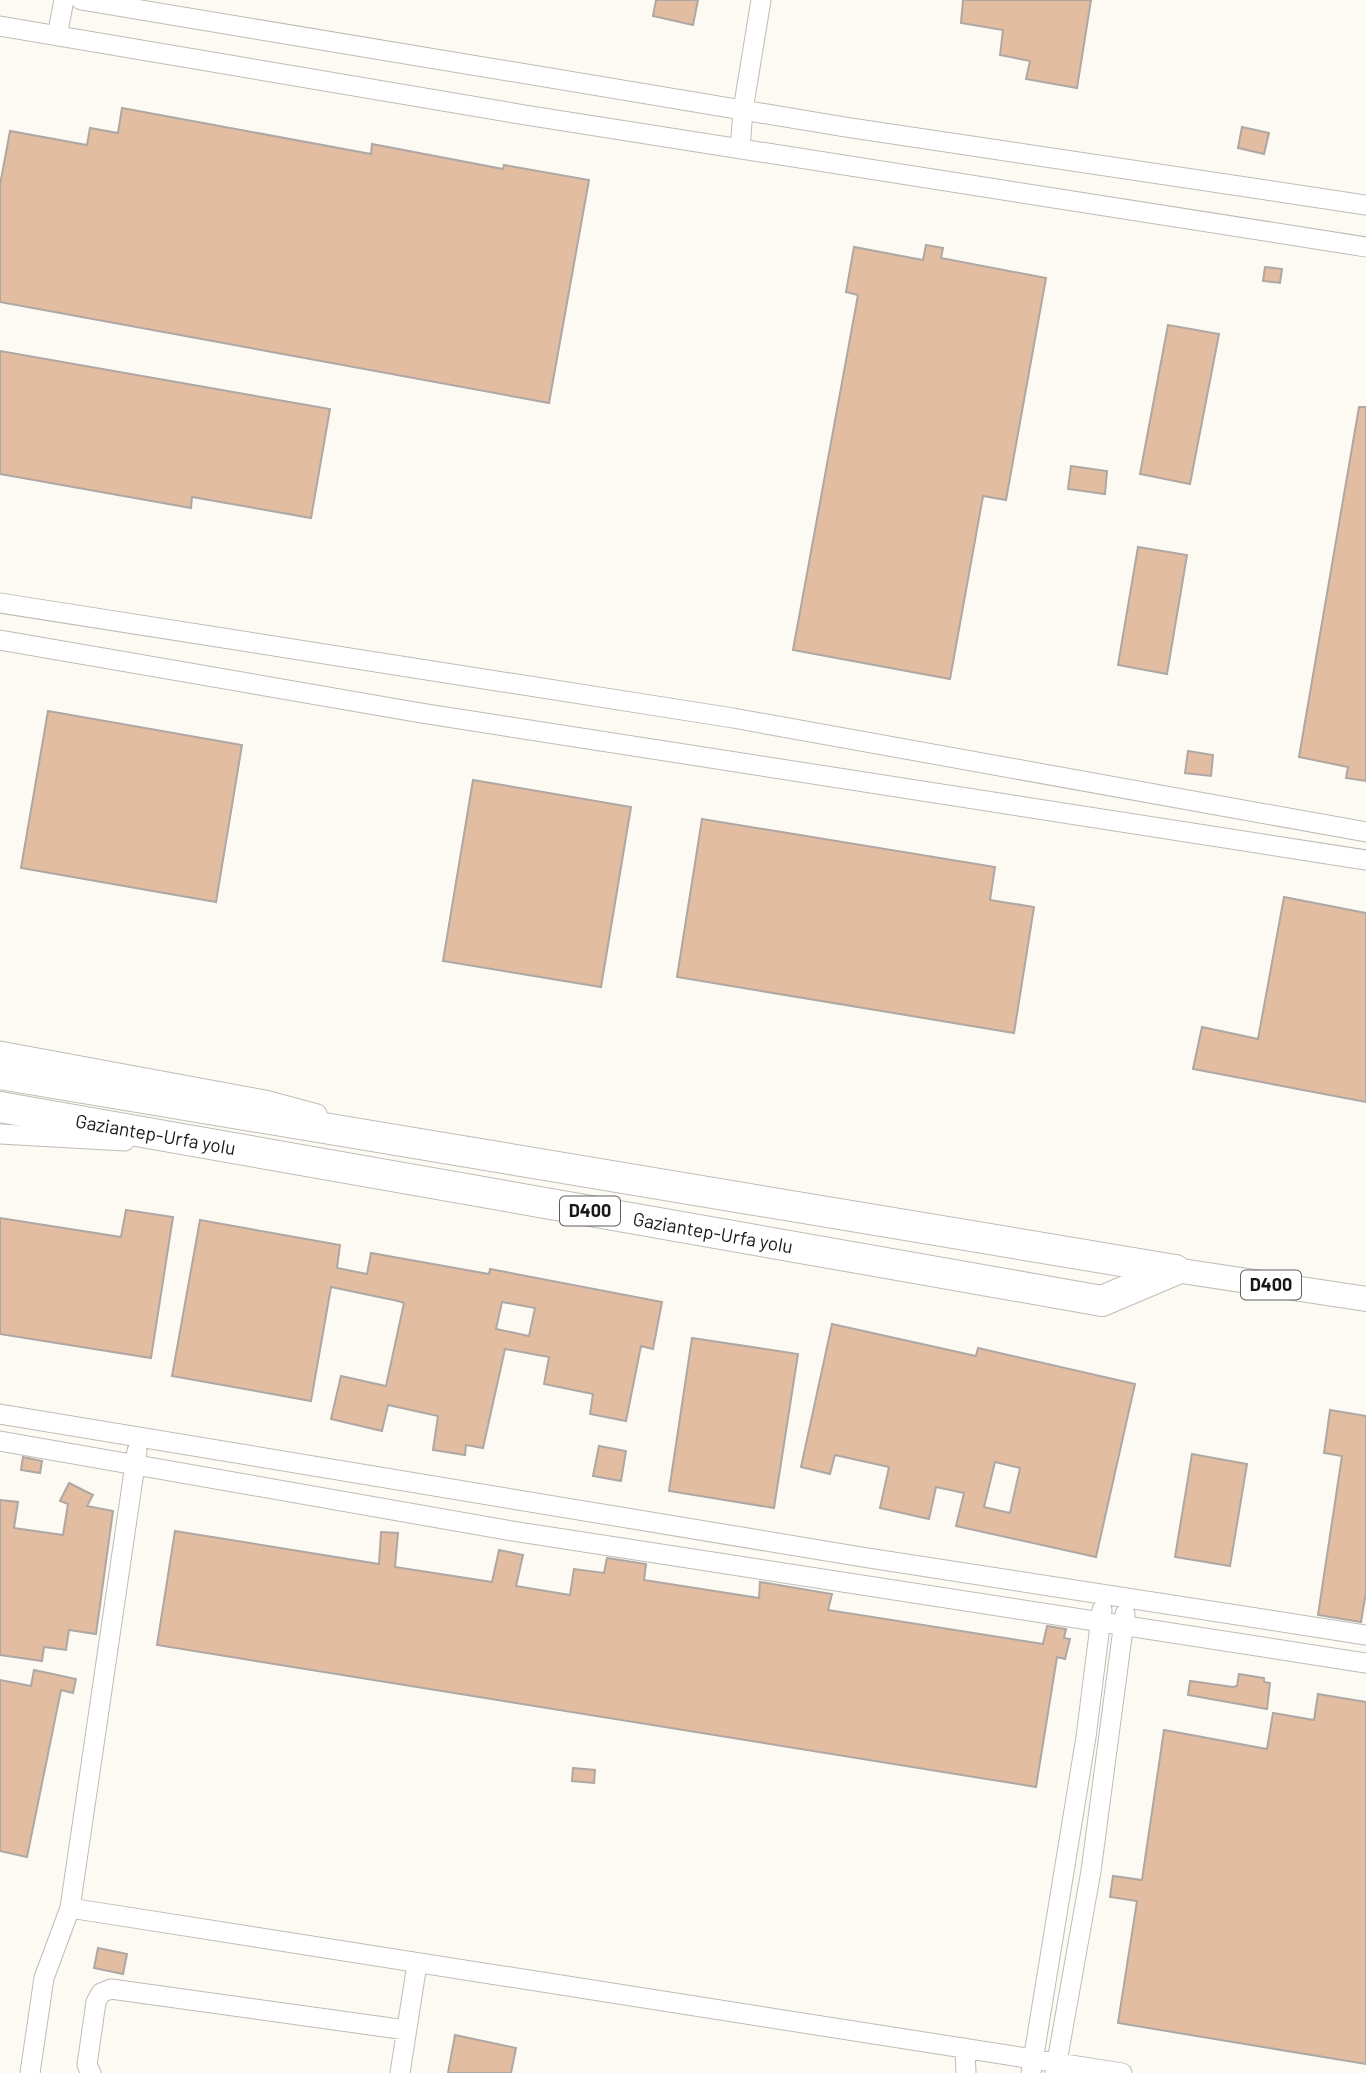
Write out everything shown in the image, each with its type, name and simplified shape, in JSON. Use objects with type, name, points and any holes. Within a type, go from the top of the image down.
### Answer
[{"type":"highway","name":"Gaziantep-Urfa yolu","points":[[0,1074],[1175,1270]]},
{"type":"highway","name":"Gaziantep-Urfa yolu","points":[[0,1107],[1102,1301],[1175,1270]]},
{"type":"main road","name":"Gaziantep-Urfa yolu","points":[[1175,1270],[1366,1299]]},
{"type":"street","points":[[57,36],[64,0]]},
{"type":"street","points":[[81,0],[743,110],[1366,205]]},
{"type":"street","points":[[740,149],[743,110],[761,0]]},
{"type":"street","points":[[0,26],[740,149],[1366,247]]},
{"type":"street","points":[[0,603],[720,716],[1366,832]]},
{"type":"street","points":[[0,640],[421,713],[1366,860]]},
{"type":"street","points":[[0,1051],[265,1100],[436,1147]]},
{"type":"street","points":[[0,1133],[217,1145]]},
{"type":"street","points":[[0,1414],[1103,1595],[1366,1635]]},
{"type":"street","points":[[30,2073],[44,1978],[70,1908],[139,1438]]},
{"type":"street","points":[[0,1441],[526,1534],[1366,1663]]},
{"type":"street","points":[[1033,2066],[1103,1595]]},
{"type":"street","points":[[1056,2068],[1091,1871],[1127,1598]]},
{"type":"street","points":[[70,1908],[417,1965],[965,2048],[1033,2066],[1122,2073]]},
{"type":"street","points":[[400,2073],[417,1965]]},
{"type":"street","points":[[91,2073],[87,2065],[96,2002],[101,1993],[111,1989],[406,2030]]},
{"type":"street","points":[[965,2048],[966,2073]]},
{"type":"building","points":[[656,0],[698,0],[693,25],[653,16]]},
{"type":"building","points":[[963,0],[1091,0],[1077,88],[1026,79],[1030,61],[1000,55],[1003,30],[961,23]]},
{"type":"building","points":[[122,108],[371,154],[372,144],[503,169],[504,165],[589,180],[549,403],[0,302],[0,185],[10,131],[87,145],[90,128],[118,133]]},
{"type":"building","points":[[1242,127],[1269,133],[1264,154],[1238,148]]},
{"type":"building","points":[[926,245],[943,248],[941,258],[1046,278],[1006,500],[983,496],[950,679],[793,650],[858,295],[846,292],[854,247],[923,260]]},
{"type":"building","points":[[1265,267],[1282,269],[1280,283],[1263,281]]},
{"type":"building","points":[[1168,325],[1219,334],[1190,484],[1140,474]]},
{"type":"building","points":[[0,351],[330,409],[311,518],[192,497],[191,508],[0,474]]},
{"type":"building","points":[[1359,407],[1366,407],[1366,781],[1346,778],[1348,767],[1299,757]]},
{"type":"building","points":[[1071,466],[1107,471],[1105,494],[1068,489]]},
{"type":"building","points":[[1138,547],[1187,555],[1167,674],[1118,665]]},
{"type":"building","points":[[48,711],[242,745],[216,902],[21,868]]},
{"type":"building","points":[[1188,751],[1213,755],[1211,776],[1185,773]]},
{"type":"building","points":[[473,780],[631,807],[601,987],[443,961]]},
{"type":"building","points":[[702,819],[995,867],[990,900],[1034,907],[1014,1033],[677,977]]},
{"type":"building","points":[[1284,897],[1366,913],[1366,1102],[1193,1069],[1202,1027],[1258,1039]]},
{"type":"building","points":[[126,1210],[173,1217],[151,1358],[0,1334],[0,1218],[121,1237]]},
{"type":"building","points":[[200,1220],[340,1245],[337,1268],[367,1274],[371,1253],[489,1274],[490,1269],[662,1302],[653,1349],[641,1346],[626,1421],[590,1414],[593,1394],[544,1384],[549,1357],[505,1349],[483,1448],[466,1445],[465,1455],[433,1450],[438,1416],[388,1405],[382,1431],[331,1419],[341,1376],[386,1386],[404,1303],[398,1301],[331,1287],[311,1401],[172,1376]],"holes":[[[502,1302],[535,1308],[529,1336],[496,1329]]]},
{"type":"building","points":[[832,1324],[976,1356],[978,1348],[1135,1384],[1096,1557],[956,1526],[964,1493],[936,1487],[929,1519],[880,1508],[889,1467],[835,1455],[830,1474],[801,1467]],"holes":[[[995,1462],[1020,1468],[1010,1513],[984,1507]]]},
{"type":"building","points":[[692,1338],[798,1354],[774,1508],[669,1491]]},
{"type":"building","points":[[1330,1410],[1366,1416],[1366,1592],[1361,1622],[1318,1615],[1342,1456],[1324,1453]]},
{"type":"building","points":[[599,1446],[626,1451],[621,1481],[593,1476]]},
{"type":"building","points":[[1192,1454],[1247,1464],[1230,1566],[1175,1557]]},
{"type":"building","points":[[23,1457],[42,1461],[40,1473],[21,1470]]},
{"type":"building","points":[[69,1483],[93,1495],[87,1506],[113,1511],[96,1634],[69,1630],[66,1650],[44,1647],[42,1661],[0,1655],[0,1500],[18,1502],[14,1528],[63,1535],[68,1504],[60,1501]]},
{"type":"building","points":[[175,1531],[379,1564],[381,1532],[398,1533],[395,1567],[492,1582],[499,1550],[523,1555],[516,1586],[570,1595],[574,1569],[604,1573],[607,1558],[646,1564],[644,1580],[759,1598],[760,1582],[832,1594],[828,1610],[1043,1644],[1047,1626],[1066,1629],[1064,1638],[1070,1639],[1065,1659],[1057,1657],[1036,1787],[157,1645]]},
{"type":"building","points":[[34,1670],[76,1679],[73,1693],[61,1690],[27,1857],[0,1851],[0,1680],[31,1686]]},
{"type":"building","points":[[1239,1674],[1264,1678],[1264,1682],[1270,1683],[1267,1709],[1188,1695],[1190,1681],[1233,1687],[1237,1686]]},
{"type":"building","points":[[1318,1694],[1366,1702],[1366,2064],[1118,2023],[1137,1901],[1110,1897],[1113,1876],[1142,1880],[1164,1730],[1267,1749],[1273,1713],[1314,1720]]},
{"type":"building","points":[[573,1768],[595,1770],[594,1783],[572,1781]]},
{"type":"building","points":[[98,1948],[127,1954],[123,1974],[94,1968]]},
{"type":"building","points":[[455,2035],[516,2048],[511,2073],[448,2073]]}]
